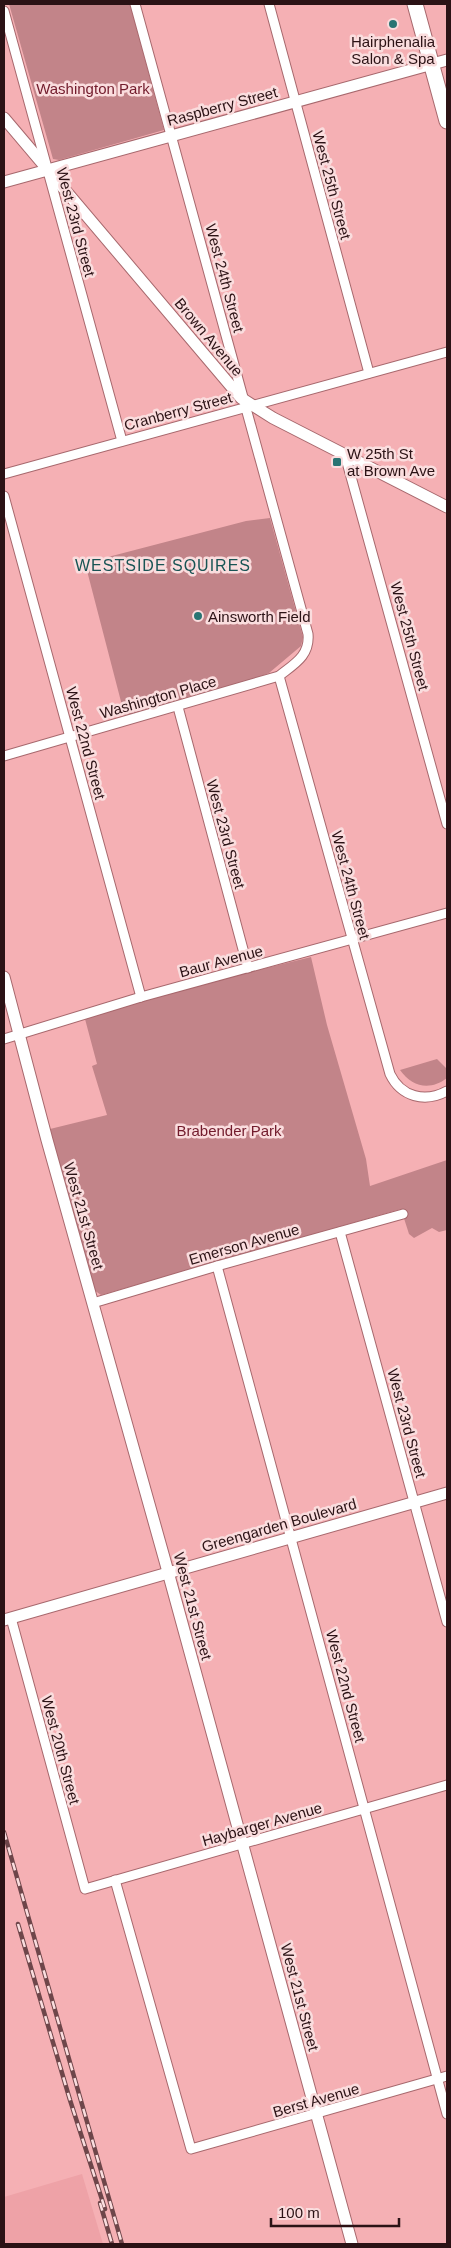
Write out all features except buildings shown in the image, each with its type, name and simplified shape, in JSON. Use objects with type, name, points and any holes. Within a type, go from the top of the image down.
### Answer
[{"type":"main road","points":[[415,4],[447,121]]},
{"type":"street","name":"West 24th Street","points":[[135,4],[248,404],[308,634],[308,647]]},
{"type":"street","name":"West 25th Street","points":[[268,4],[369,373]]},
{"type":"street","name":"West 23rd Street","points":[[4,11],[122,441]]},
{"type":"street","name":"Raspberry Street","points":[[4,182],[447,60]]},
{"type":"street","name":"Brown Avenue","points":[[4,118],[223,378],[248,404],[447,507]]},
{"type":"street","name":"Cranberry Street","points":[[4,474],[248,404],[447,352]]},
{"type":"street","name":"West 25th Street","points":[[345,455],[447,824]]},
{"type":"street","name":"West 22nd Street","points":[[4,496],[141,997]]},
{"type":"street","name":"Washington Place","points":[[4,756],[178,707],[279,676],[301,659],[308,647]]},
{"type":"street","name":"West 24th Street","points":[[279,676],[351,940],[390,1074],[396,1084],[408,1094],[418,1097],[428,1098],[447,1091]]},
{"type":"street","name":"West 23rd Street","points":[[178,707],[248,968]]},
{"type":"street","name":"Baur Avenue","points":[[4,1039],[141,997],[447,913]]},
{"type":"street","name":"West 21st Street","points":[[4,977],[352,2244]]},
{"type":"street","name":"Emerson Avenue","points":[[93,1303],[216,1266],[403,1214]]},
{"type":"street","name":"West 23rd Street","points":[[340,1232],[447,1622]]},
{"type":"street","name":"West 22nd Street","points":[[216,1266],[447,2114]]},
{"type":"street","name":"Greengarden Boulevard","points":[[8,1619],[447,1492]]},
{"type":"street","name":"West 20th Street","points":[[8,1619],[85,1888]]},
{"type":"street","name":"Haybarger Avenue","points":[[85,1888],[447,1786]]},
{"type":"street","name":"Berst Avenue","points":[[115,1880],[191,2150],[447,2076]]},
{"type":"shaded area","points":[[82,2174],[103,2244],[4,2244],[4,2197]]},
{"type":"green space","name":"Washington Park","points":[[9,4],[130,4],[164,130],[59,160],[53,159]]},
{"type":"green space","name":"Ainsworth Field","points":[[270,518],[303,637],[301,646],[269,673],[246,682],[197,694],[125,717],[85,563],[246,521]]},
{"type":"green space","name":"Brabender Park","points":[[311,957],[327,1025],[366,1159],[370,1186],[447,1160],[447,1230],[439,1232],[432,1228],[414,1238],[409,1234],[401,1209],[101,1295],[94,1290],[50,1129],[107,1115],[92,1066],[97,1064],[85,1019],[188,987]]},
{"type":"green space","points":[[437,1059],[447,1069],[447,1078],[434,1085],[428,1086],[416,1083],[405,1076],[400,1070]]},
{"type":"railway","points":[[4,1832],[122,2244]]},
{"type":"railway","points":[[18,1924],[70,2100],[105,2209]]},
{"type":"railway","points":[[100,2203],[112,2244]]},
{"type":"place","name":"Hairphenalia Salon & Spa","points":[[393,24]]},
{"type":"place","name":"W 25th St at Brown Ave","points":[[337,462]]},
{"type":"place","name":"Ainsworth Field","points":[[198,616]]},
{"type":"district","name":"WESTSIDE SQUIRES","points":[[163,565]]}]
